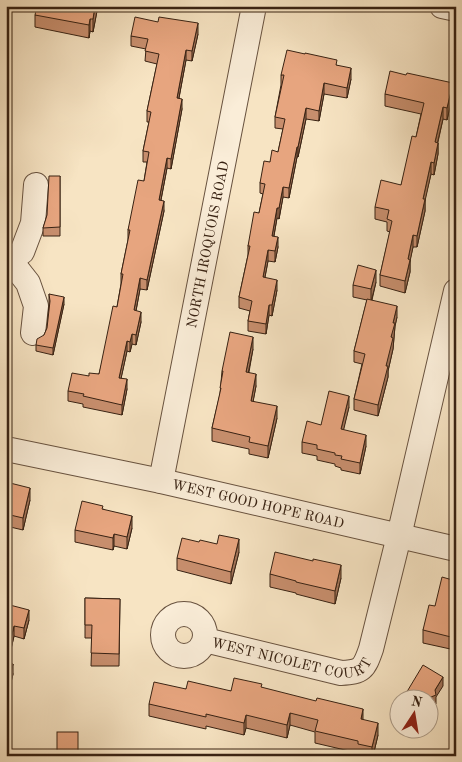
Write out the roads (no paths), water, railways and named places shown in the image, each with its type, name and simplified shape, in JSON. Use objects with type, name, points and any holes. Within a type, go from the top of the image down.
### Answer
[{"type":"street","name":"NORTH IROQUOIS ROAD","points":[[161,482],[254,6]]},
{"type":"street","points":[[442,6],[456,10]]},
{"type":"street","points":[[32,333],[36,306],[28,283],[17,269],[6,262],[22,252],[25,245],[33,223],[36,185]]},
{"type":"street","points":[[399,536],[456,291]]},
{"type":"street","name":"WEST GOOD HOPE ROAD","points":[[6,435],[58,460]]},
{"type":"street","name":"WEST GOOD HOPE ROAD","points":[[6,449],[456,549]]},
{"type":"street","name":"WEST NICOLET COURT","points":[[205,640],[341,673],[354,672],[361,669],[366,662],[370,649],[399,536]]}]
